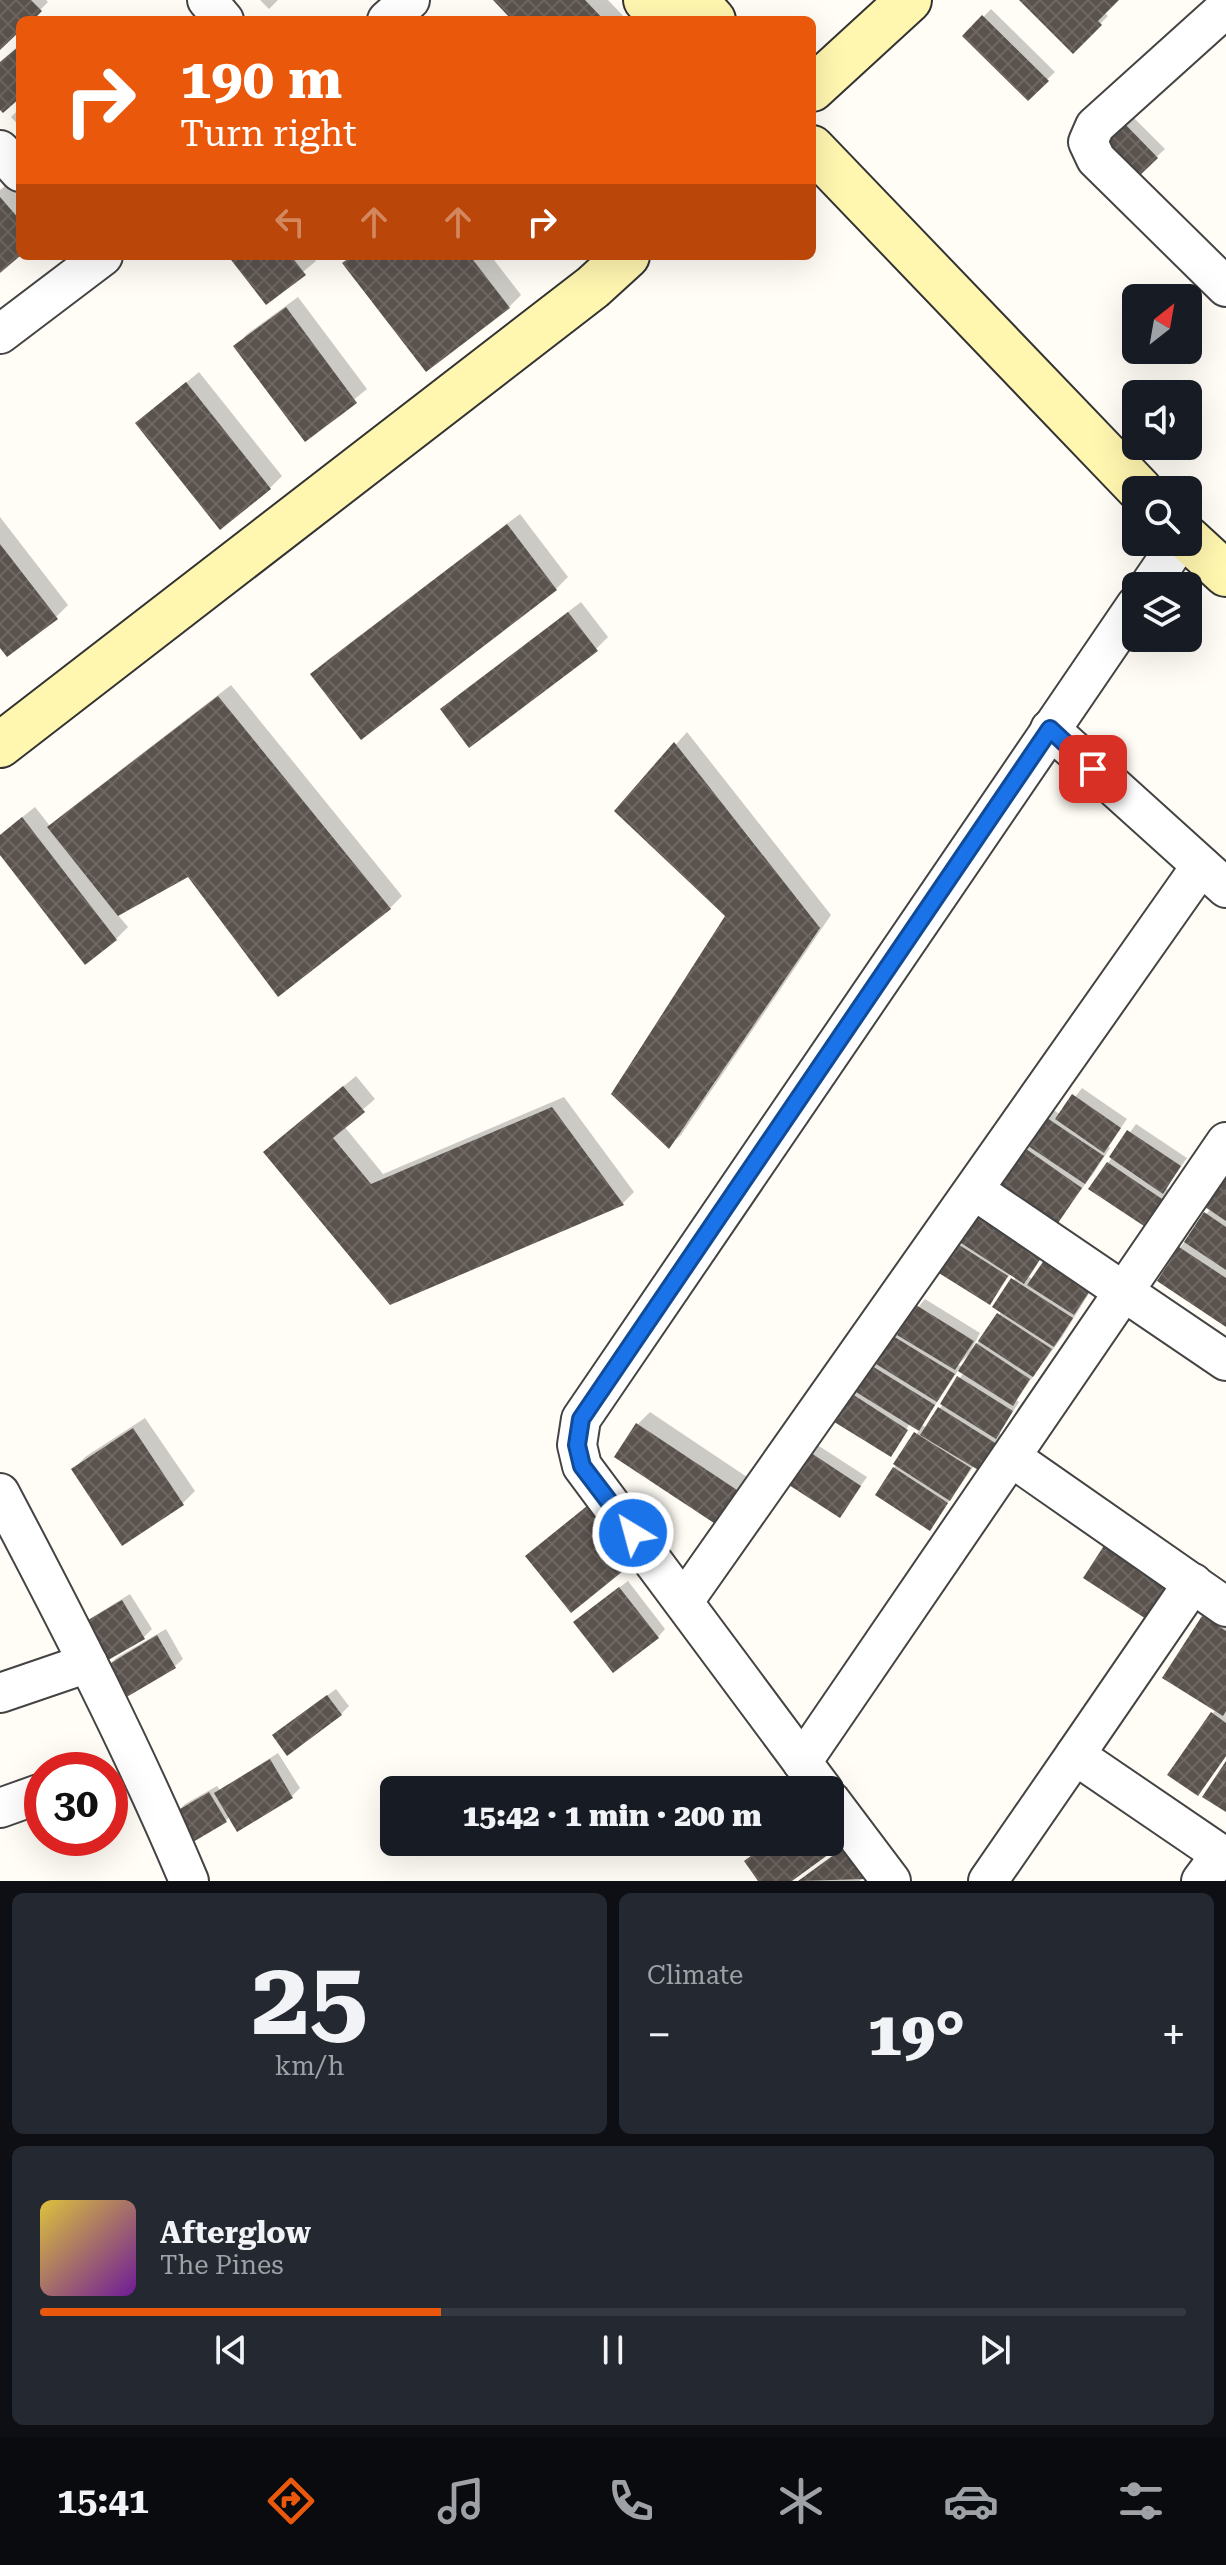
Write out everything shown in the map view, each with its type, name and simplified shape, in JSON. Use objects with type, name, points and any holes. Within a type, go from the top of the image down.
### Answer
[{"type":"street","points":[[207,0],[221,16]]},
{"type":"street","points":[[392,16],[410,0]]},
{"type":"street","points":[[646,0],[661,16]]},
{"type":"street","points":[[695,0],[709,16]]},
{"type":"street","points":[[816,85],[909,0]]},
{"type":"street","points":[[1225,4],[1095,126],[1088,142],[1096,159],[1226,287]]},
{"type":"street","points":[[0,150],[16,168]]},
{"type":"street","points":[[816,152],[1127,476]]},
{"type":"street","points":[[0,334],[96,260]]},
{"type":"street","points":[[0,745],[593,287],[623,260]]},
{"type":"street","points":[[1172,572],[1206,552]]},
{"type":"street","points":[[1122,625],[581,1419],[577,1445],[582,1466],[812,1776],[1011,1457],[1226,1142]]},
{"type":"street","points":[[684,1601],[974,1190],[1214,877],[1050,729]]},
{"type":"street","points":[[974,1190],[1226,1361]]},
{"type":"street","points":[[1011,1457],[1226,1607]]},
{"type":"street","points":[[0,1493],[9,1529],[88,1663],[114,1752]]},
{"type":"street","points":[[988,1881],[1193,1583]]},
{"type":"street","points":[[0,1693],[88,1663]]},
{"type":"street","points":[[1075,1755],[1216,1864]]},
{"type":"street","points":[[128,1780],[189,1881]]},
{"type":"street","points":[[0,1808],[24,1799]]},
{"type":"street","points":[[844,1819],[891,1881]]},
{"type":"building","points":[[0,0],[31,0],[42,11],[37,16],[16,16],[16,35],[0,50]]},
{"type":"building","points":[[493,0],[585,0],[600,16],[508,16]]},
{"type":"building","points":[[1019,0],[1119,0],[1098,21],[1102,25],[1073,54]]},
{"type":"building","points":[[982,15],[1049,81],[1028,101],[962,36]]},
{"type":"building","points":[[16,48],[16,102],[3,113],[0,110],[0,62]]},
{"type":"building","points":[[1122,121],[1158,158],[1136,179],[1100,143]]},
{"type":"building","points":[[0,197],[16,215],[16,259],[0,273]]},
{"type":"building","points":[[231,260],[294,260],[306,275],[266,305]]},
{"type":"building","points":[[346,260],[473,260],[510,308],[426,372],[342,263]]},
{"type":"building","points":[[286,307],[357,403],[305,442],[233,346]]},
{"type":"building","points":[[186,382],[271,489],[220,530],[135,423]]},
{"type":"building","points":[[507,524],[557,590],[361,740],[310,674]]},
{"type":"building","points":[[0,544],[58,619],[7,657],[0,648]]},
{"type":"building","points":[[568,612],[598,651],[469,748],[440,709]]},
{"type":"building","points":[[218,696],[391,909],[278,997],[188,877],[118,916],[47,827]]},
{"type":"building","points":[[674,742],[820,928],[669,1149],[611,1094],[725,916],[614,811]]},
{"type":"building","points":[[22,817],[117,940],[85,965],[0,855],[0,835]]},
{"type":"building","points":[[343,1086],[365,1112],[333,1138],[371,1184],[552,1107],[624,1205],[390,1305],[263,1152]]},
{"type":"building","points":[[1072,1094],[1121,1128],[1104,1153],[1055,1119]]},
{"type":"building","points":[[1038,1112],[1104,1156],[1085,1184],[1019,1140]]},
{"type":"building","points":[[1127,1130],[1181,1166],[1163,1194],[1109,1157]]},
{"type":"building","points":[[1016,1142],[1082,1188],[1058,1223],[991,1178]]},
{"type":"building","points":[[1107,1162],[1168,1203],[1150,1230],[1088,1189]]},
{"type":"building","points":[[1226,1174],[1226,1221],[1205,1207]]},
{"type":"building","points":[[980,1208],[1046,1250],[1024,1284],[958,1241]]},
{"type":"building","points":[[1204,1212],[1226,1227],[1226,1270],[1184,1242]]},
{"type":"building","points":[[953,1241],[1008,1276],[990,1305],[934,1270]]},
{"type":"building","points":[[1179,1247],[1226,1278],[1226,1327],[1157,1281]]},
{"type":"building","points":[[1049,1253],[1095,1283],[1074,1315],[1027,1285]]},
{"type":"building","points":[[1011,1278],[1073,1318],[1054,1347],[992,1307]]},
{"type":"building","points":[[916,1305],[974,1341],[955,1370],[897,1335]]},
{"type":"building","points":[[997,1313],[1052,1349],[1033,1377],[978,1341]]},
{"type":"building","points":[[893,1336],[955,1374],[937,1402],[876,1364]]},
{"type":"building","points":[[976,1343],[1030,1379],[1013,1406],[958,1371]]},
{"type":"building","points":[[872,1366],[935,1405],[919,1431],[856,1392]]},
{"type":"building","points":[[957,1376],[1013,1411],[996,1439],[940,1404]]},
{"type":"building","points":[[849,1392],[908,1430],[891,1457],[831,1420]]},
{"type":"building","points":[[938,1407],[997,1444],[980,1471],[920,1435]]},
{"type":"building","points":[[636,1423],[743,1494],[720,1527],[614,1457]]},
{"type":"building","points":[[133,1428],[184,1505],[122,1546],[71,1469]]},
{"type":"building","points":[[914,1432],[971,1468],[950,1501],[893,1464]]},
{"type":"building","points":[[796,1443],[861,1486],[840,1518],[775,1476]]},
{"type":"building","points":[[893,1467],[948,1503],[930,1531],[875,1495]]},
{"type":"building","points":[[587,1506],[633,1563],[571,1613],[525,1556]]},
{"type":"building","points":[[1107,1541],[1181,1589],[1157,1626],[1083,1578]]},
{"type":"building","points":[[619,1587],[659,1638],[613,1673],[573,1622]]},
{"type":"building","points":[[122,1600],[145,1639],[103,1663],[80,1625]]},
{"type":"building","points":[[1202,1616],[1226,1631],[1226,1711],[1223,1716],[1162,1678]]},
{"type":"building","points":[[157,1635],[176,1668],[125,1698],[106,1666]]},
{"type":"building","points":[[327,1695],[342,1715],[287,1756],[272,1735]]},
{"type":"building","points":[[1211,1712],[1226,1723],[1226,1756],[1198,1796],[1167,1775]]},
{"type":"building","points":[[270,1759],[293,1798],[237,1832],[214,1793]]},
{"type":"building","points":[[1226,1761],[1226,1812],[1202,1797]]},
{"type":"building","points":[[209,1792],[227,1822],[193,1842],[175,1812]]},
{"type":"building","points":[[844,1852],[865,1879],[798,1881],[832,1856],[844,1856]]},
{"type":"building","points":[[751,1856],[826,1856],[792,1881],[758,1881],[744,1861]]},
{"type":"route","points":[[633,1533],[582,1466],[577,1445],[581,1419],[1050,729],[1093,769]]}]
